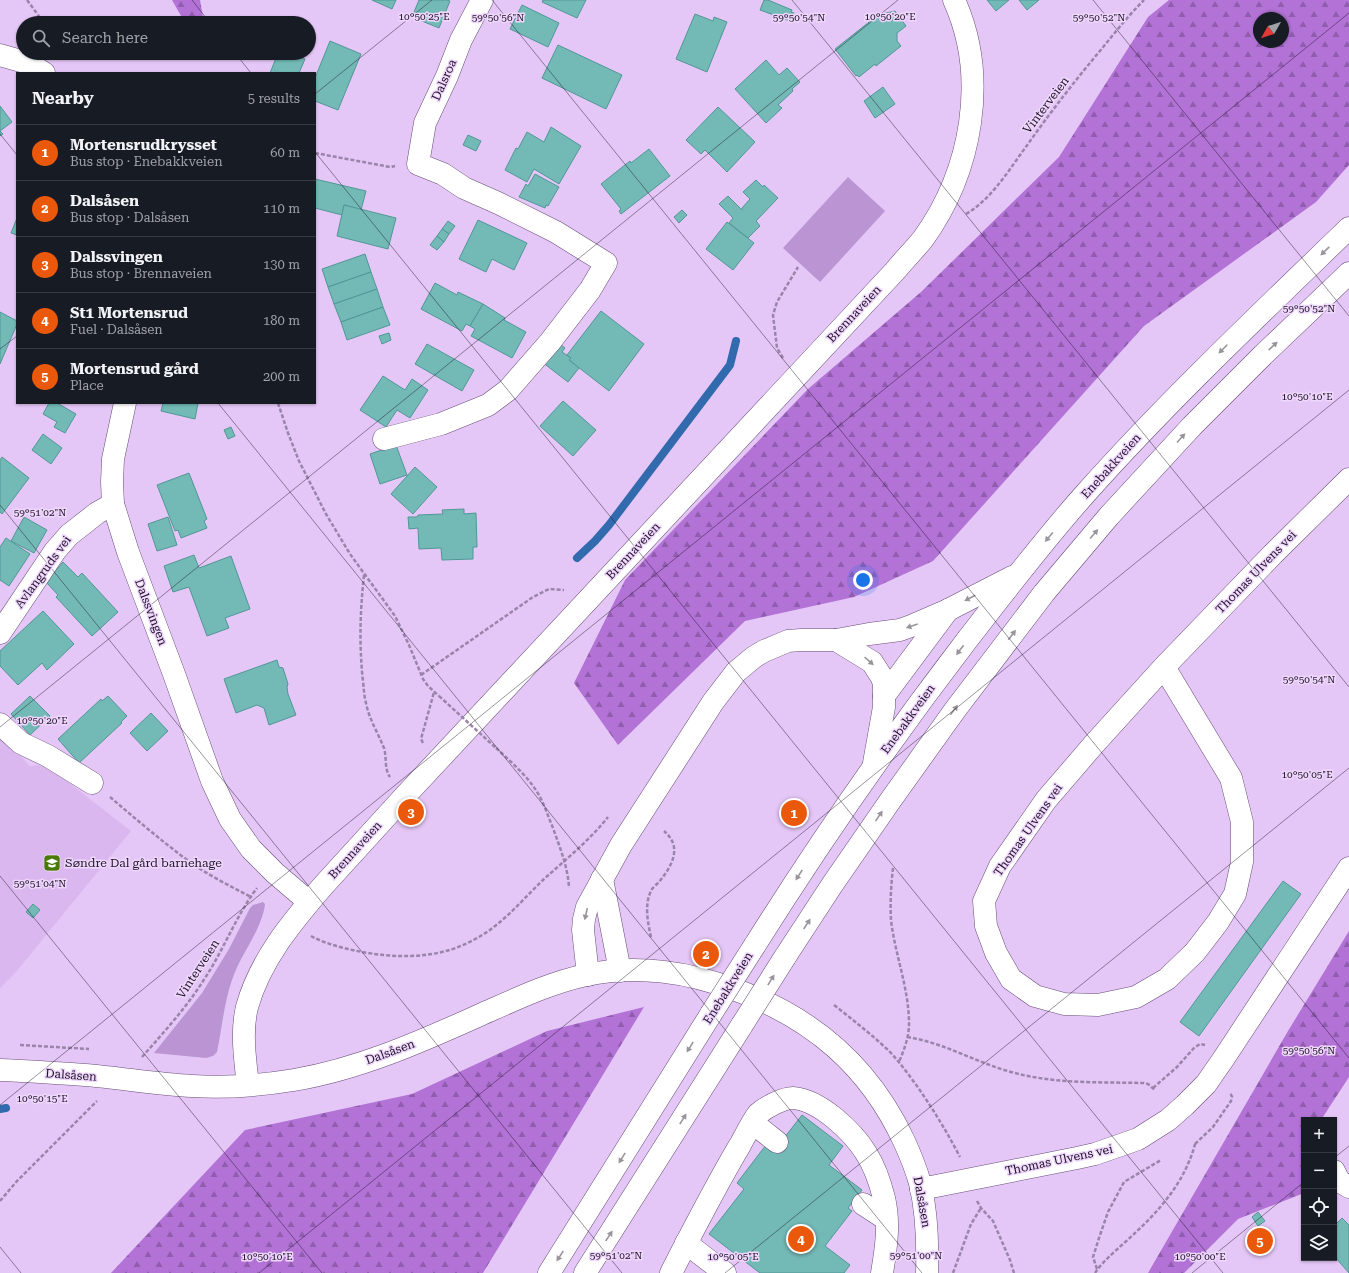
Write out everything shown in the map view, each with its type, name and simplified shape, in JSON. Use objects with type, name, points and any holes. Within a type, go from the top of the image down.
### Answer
[{"type":"main road","name":"Dalsroa","points":[[418,164],[424,123],[447,76],[461,40],[482,0]]},
{"type":"main road","name":"Brennaveien","points":[[248,1085],[244,1038],[245,1018],[259,976],[279,941],[291,924],[404,797],[923,239],[942,208],[953,184],[968,136],[973,93],[972,71],[964,27],[954,0]]},
{"type":"main road","points":[[0,55],[16,60]]},
{"type":"main road","points":[[18,60],[28,63],[42,72]]},
{"type":"main road","points":[[384,439],[441,424],[488,405],[508,390],[550,342],[590,290],[606,263],[556,232],[464,188],[443,174],[418,164]]},
{"type":"main road","name":"Enebakkveien","points":[[549,1273],[711,1014],[828,831],[929,689],[1018,574],[1084,495],[1172,400],[1349,228]]},
{"type":"main road","points":[[587,1272],[832,885],[955,710],[1044,593],[1109,516],[1192,426],[1263,355],[1349,273]]},
{"type":"main road","name":"Dalssvingen","points":[[125,404],[113,459],[113,504],[128,552],[212,781],[230,819],[251,849],[274,873],[309,902]]},
{"type":"main road","name":"Thomas Ulvens vei","points":[[1164,667],[1231,778],[1242,822],[1242,862],[1235,894],[1218,922],[1195,952],[1167,979],[1136,997],[1098,1005],[1064,1004],[1035,996],[1011,979],[996,953],[986,926],[984,901],[1000,866],[1046,800],[1095,743],[1164,667],[1273,554],[1349,479]]},
{"type":"main road","name":"Avlangruds vei","points":[[0,633],[55,552],[69,535],[97,513],[113,504]]},
{"type":"main road","points":[[588,974],[584,944],[584,919],[587,907],[621,845],[722,689],[736,672],[754,657],[775,645],[788,641],[836,640],[900,630],[923,622],[1018,574]]},
{"type":"main road","points":[[884,696],[948,610]]},
{"type":"main road","points":[[836,640],[872,662],[884,683],[884,696],[873,767]]},
{"type":"main road","points":[[0,724],[21,743],[48,756],[92,783]]},
{"type":"main road","name":"Thomas Ulvens vei","points":[[921,1189],[1095,1154],[1138,1139],[1168,1120],[1206,1084],[1349,868]]},
{"type":"main road","points":[[602,879],[620,971]]},
{"type":"main road","name":"Dalsåsen","points":[[0,1070],[85,1075],[194,1086],[248,1085],[300,1079],[341,1069],[397,1052],[515,1000],[553,985],[588,974],[653,970],[685,974],[752,995],[776,1006],[816,1032],[834,1046],[866,1079],[881,1099],[895,1122],[917,1174],[927,1224],[928,1240],[926,1273]]},
{"type":"main road","points":[[671,1273],[731,1160],[757,1115],[774,1103],[793,1098],[810,1102],[836,1119],[866,1153],[877,1174],[884,1199],[886,1219],[887,1246],[882,1273]]},
{"type":"main road","points":[[753,1123],[777,1142]]},
{"type":"main road","points":[[1337,1176],[1339,1180],[1349,1187]]},
{"type":"main road","points":[[864,1204],[886,1219]]},
{"type":"main road","points":[[686,1244],[724,1273]]},
{"type":"path","points":[[28,0],[39,16]]},
{"type":"path","name":"Vinterveien","points":[[965,214],[971,211],[988,195],[1007,174],[1078,78],[1144,0]]},
{"type":"path","points":[[316,153],[390,167],[418,164]]},
{"type":"path","points":[[787,362],[781,356],[777,348],[774,315],[777,302],[798,267]]},
{"type":"path","points":[[278,404],[299,461],[315,492],[338,535],[364,575],[395,616],[410,645],[425,682],[526,776],[539,794],[565,861],[569,880],[569,894]]},
{"type":"path","points":[[364,575],[360,635],[361,661],[366,702],[384,750],[386,773],[404,797]]},
{"type":"path","points":[[421,675],[525,602],[542,592],[549,589],[562,589],[583,604]]},
{"type":"path","points":[[421,739],[434,692]]},
{"type":"path","points":[[92,783],[195,865],[251,897]]},
{"type":"path","points":[[308,935],[336,946],[389,956],[422,956],[449,950],[477,938],[490,930],[511,913],[596,833],[612,813]]},
{"type":"path","points":[[651,937],[647,909],[651,891],[660,881],[674,860],[674,847],[671,838],[664,832]]},
{"type":"path","points":[[893,868],[890,902],[892,921],[906,996],[909,1024],[907,1037],[899,1062]]},
{"type":"path","name":"Vinterveien","points":[[142,1057],[177,1016],[205,979],[243,909],[260,885]]},
{"type":"path","points":[[834,1006],[860,1025],[899,1062],[934,1111],[947,1132],[961,1160]]},
{"type":"path","points":[[907,1037],[931,1042],[992,1066],[1032,1077],[1060,1082],[1144,1083],[1154,1089],[1194,1048]]},
{"type":"path","points":[[0,1201],[17,1181],[98,1100]]},
{"type":"path","points":[[1096,1271],[1157,1212],[1186,1171],[1195,1144],[1213,1127],[1231,1101]]},
{"type":"path","points":[[1096,1271],[1093,1257],[1108,1212],[1124,1182],[1161,1160]]},
{"type":"path","points":[[953,1273],[971,1224],[981,1208],[993,1222],[1014,1273]]},
{"type":"shaded area","points":[[848,177],[885,211],[820,282],[783,248]]},
{"type":"shaded area","name":"Søndre Dal gård barnehage","points":[[0,736],[20,754],[29,766],[46,765],[131,831],[16,972],[0,988]]},
{"type":"shaded area","points":[[263,902],[265,904],[260,923],[240,961],[229,989],[217,1052],[213,1056],[206,1058],[154,1053],[202,993],[229,949],[250,908],[253,905]]},
{"type":"green space","points":[[172,0],[200,0],[203,16],[181,16]]},
{"type":"green space","points":[[1169,0],[1349,0],[1349,165],[1316,202],[1144,326],[933,561],[854,597],[745,621],[618,745],[574,683],[625,580],[808,389],[921,292],[1059,157],[1148,17]]},
{"type":"green space","points":[[1349,931],[1349,1077],[1323,1117],[1301,1117],[1301,1194],[1238,1219],[1184,1273],[1148,1273],[1288,1031]]},
{"type":"green space","points":[[644,1007],[483,1273],[111,1273],[245,1130],[412,1094],[547,1031]]},
{"type":"building","points":[[372,0],[396,0],[392,9]]},
{"type":"building","points":[[419,0],[450,1],[439,28],[412,17]]},
{"type":"building","points":[[543,0],[586,0],[577,18],[542,2]]},
{"type":"building","points":[[764,0],[768,0],[792,10],[791,12],[794,13],[790,21],[760,10]]},
{"type":"building","points":[[987,0],[1009,0],[996,11]]},
{"type":"building","points":[[1019,0],[1039,0],[1027,10]]},
{"type":"building","points":[[522,5],[559,23],[548,47],[510,29]]},
{"type":"building","points":[[895,11],[906,26],[897,33],[897,41],[901,46],[876,66],[875,64],[859,77],[857,75],[856,76],[835,49],[878,15]]},
{"type":"building","points":[[695,14],[713,21],[714,17],[727,22],[707,72],[676,59]]},
{"type":"building","points":[[330,41],[361,54],[338,110],[316,101],[316,76]]},
{"type":"building","points":[[558,45],[622,75],[606,109],[542,78]]},
{"type":"building","points":[[275,60],[305,60],[299,72],[270,72]]},
{"type":"building","points":[[766,60],[779,75],[787,68],[800,82],[778,105],[782,108],[766,123],[735,89]]},
{"type":"building","points":[[883,87],[895,104],[875,118],[864,101]]},
{"type":"building","points":[[0,106],[12,122],[0,131]]},
{"type":"building","points":[[718,107],[755,142],[727,172],[705,150],[701,154],[686,140]]},
{"type":"building","points":[[551,127],[581,146],[559,184],[534,169],[527,182],[505,170],[516,148],[518,149],[527,132],[544,142]]},
{"type":"building","points":[[468,135],[481,141],[476,151],[463,145]]},
{"type":"building","points":[[649,149],[670,176],[621,214],[619,211],[621,209],[601,184],[630,161],[631,163]]},
{"type":"building","points":[[535,174],[559,187],[548,206],[546,205],[545,208],[519,197],[526,184],[528,186]]},
{"type":"building","points":[[316,179],[366,191],[361,210],[344,205],[342,215],[316,208]]},
{"type":"building","points":[[756,180],[778,198],[756,221],[760,226],[748,238],[729,223],[733,218],[719,204],[728,196],[742,210],[750,199],[743,192]]},
{"type":"building","points":[[344,205],[396,218],[388,249],[337,236]]},
{"type":"building","points":[[682,210],[687,215],[679,223],[674,217]]},
{"type":"building","points":[[16,220],[16,235],[11,233]]},
{"type":"building","points":[[478,220],[527,243],[514,270],[492,259],[486,272],[459,259]]},
{"type":"building","points":[[448,221],[455,226],[449,234],[442,229]]},
{"type":"building","points":[[727,222],[754,243],[733,270],[706,249]]},
{"type":"building","points":[[442,229],[449,234],[444,242],[437,236]]},
{"type":"building","points":[[437,236],[444,242],[437,250],[430,245]]},
{"type":"building","points":[[365,254],[371,272],[328,287],[322,269]]},
{"type":"building","points":[[371,272],[377,289],[334,304],[328,287]]},
{"type":"building","points":[[435,283],[457,295],[458,292],[483,304],[470,326],[466,324],[462,331],[421,309]]},
{"type":"building","points":[[377,289],[383,307],[341,322],[334,304]]},
{"type":"building","points":[[483,304],[505,318],[504,320],[526,332],[512,358],[471,336],[475,329],[470,326]]},
{"type":"building","points":[[383,307],[390,325],[347,340],[341,322]]},
{"type":"building","points":[[601,311],[644,344],[609,391],[569,360],[571,358],[567,355]]},
{"type":"building","points":[[0,312],[16,320],[16,326],[0,364]]},
{"type":"building","points":[[389,333],[391,340],[382,344],[379,336]]},
{"type":"building","points":[[557,342],[565,348],[562,352],[571,358],[569,360],[579,368],[568,382],[542,362]]},
{"type":"building","points":[[427,344],[474,370],[462,391],[415,364]]},
{"type":"building","points":[[383,376],[405,390],[412,379],[428,390],[410,418],[397,410],[386,427],[360,410]]},
{"type":"building","points":[[563,401],[596,430],[573,456],[540,426]]},
{"type":"building","points":[[48,404],[59,404],[76,414],[65,433],[54,427],[57,422],[43,414]]},
{"type":"building","points":[[163,404],[198,404],[195,419],[161,411]]},
{"type":"building","points":[[231,427],[235,436],[228,439],[224,430]]},
{"type":"building","points":[[43,434],[62,448],[51,464],[32,450]]},
{"type":"building","points":[[396,445],[407,475],[380,484],[370,454]]},
{"type":"building","points":[[2,457],[29,478],[2,514],[0,512],[0,460]]},
{"type":"building","points":[[415,467],[437,487],[413,514],[391,494]]},
{"type":"building","points":[[189,473],[207,519],[204,521],[207,528],[181,538],[178,530],[175,531],[157,485]]},
{"type":"building","points":[[464,509],[464,514],[476,513],[477,547],[473,547],[473,559],[442,560],[441,548],[419,549],[418,528],[409,529],[408,517],[443,514],[442,510]]},
{"type":"building","points":[[24,517],[47,530],[34,553],[11,541]]},
{"type":"building","points":[[168,517],[177,545],[157,551],[148,524]]},
{"type":"building","points":[[6,538],[30,554],[9,586],[0,580],[0,547]]},
{"type":"building","points":[[194,555],[199,568],[231,556],[250,609],[225,618],[229,628],[207,636],[189,587],[173,592],[164,566]]},
{"type":"building","points":[[63,562],[78,577],[82,573],[118,612],[92,636],[56,597],[58,595],[46,582]]},
{"type":"building","points":[[43,611],[74,644],[47,670],[42,663],[18,685],[0,666],[0,651]]},
{"type":"building","points":[[277,660],[279,667],[283,668],[288,684],[288,694],[296,715],[269,725],[264,708],[257,705],[236,713],[224,679]]},
{"type":"building","points":[[30,696],[50,716],[30,735],[11,714]]},
{"type":"building","points":[[108,696],[127,716],[121,722],[122,723],[79,763],[58,739],[101,699],[102,701]]},
{"type":"building","points":[[151,713],[168,731],[147,751],[130,733]]},
{"type":"building","points":[[1283,881],[1301,894],[1199,1036],[1180,1022]]},
{"type":"building","points":[[33,904],[40,910],[33,918],[26,912]]},
{"type":"building","points":[[802,1115],[843,1146],[829,1165],[862,1190],[848,1208],[852,1211],[825,1246],[850,1265],[844,1273],[760,1273],[709,1234],[744,1189],[737,1183],[766,1145],[774,1151]]},
{"type":"building","points":[[1258,1212],[1265,1221],[1258,1226],[1252,1217]]},
{"type":"building","points":[[1342,1218],[1349,1225],[1349,1273],[1337,1259],[1337,1223]]},
{"type":"waterway","points":[[577,558],[609,525],[730,365],[736,341]]},
{"type":"waterway","points":[[0,1109],[6,1108]]},
{"type":"place","name":"Dalssvingen","points":[[411,812]]},
{"type":"place","name":"Mortensrudkrysset","points":[[794,813]]},
{"type":"place","name":"Søndre Dal gård barnehage","points":[[52,863]]},
{"type":"place","name":"Dalsåsen","points":[[706,954]]},
{"type":"place","name":"St1 Mortensrud","points":[[801,1239]]},
{"type":"place","name":"Mortensrud gård","points":[[1260,1241]]}]
